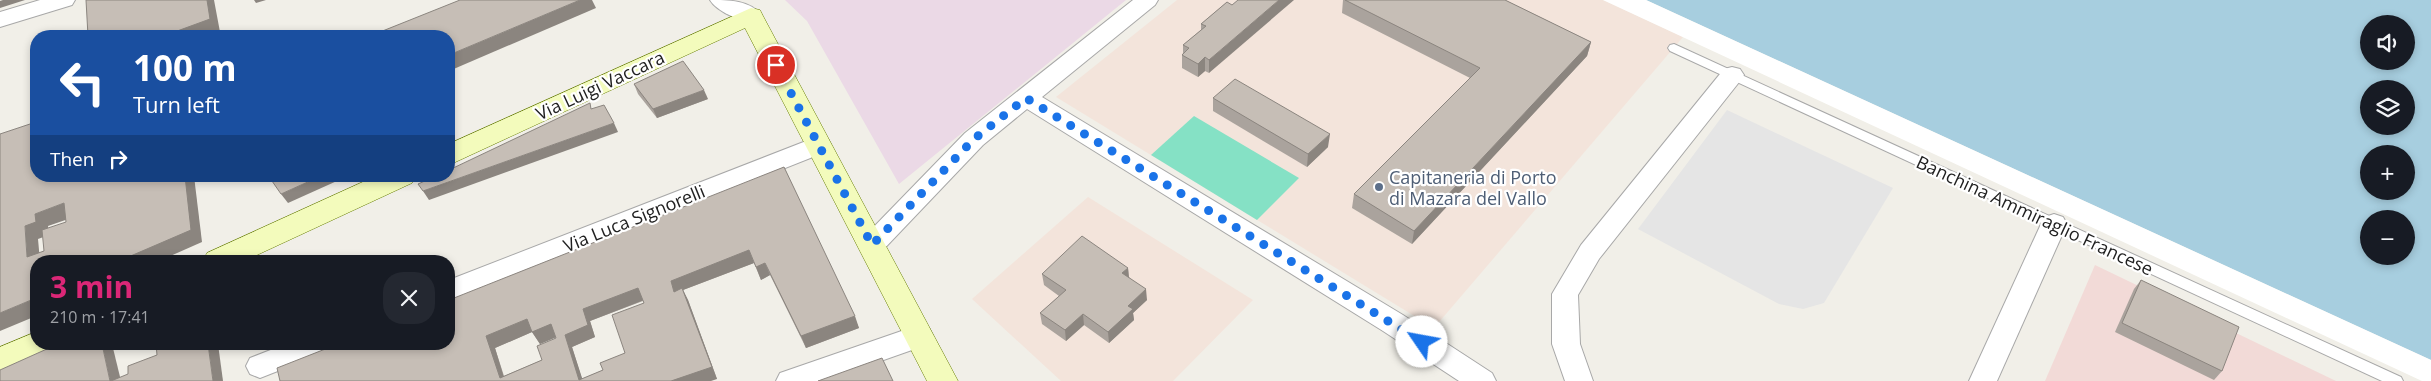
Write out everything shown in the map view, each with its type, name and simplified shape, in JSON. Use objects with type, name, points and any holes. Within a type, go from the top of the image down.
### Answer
[{"type":"main road","points":[[751,16],[943,381]]},
{"type":"main road","name":"Via Luigi Vaccara","points":[[455,152],[751,16]]},
{"type":"main road","points":[[237,255],[389,182]]},
{"type":"main road","points":[[0,361],[30,347]]},
{"type":"street","points":[[0,20],[64,0]]},
{"type":"street","points":[[720,0],[751,16]]},
{"type":"street","points":[[872,245],[974,139],[1147,0]]},
{"type":"street","points":[[1580,381],[1566,344],[1564,294],[1590,252],[1732,75]]},
{"type":"street","points":[[1026,98],[1393,323],[1482,381]]},
{"type":"street","name":"Via Luca Signorelli","points":[[455,289],[819,145]]},
{"type":"street","points":[[1983,381],[2054,224]]},
{"type":"street","points":[[790,381],[919,336]]},
{"type":"street","points":[[258,364],[299,350]]},
{"type":"lane","name":"Banchina Ammiraglio Francese","points":[[1674,48],[2396,381]]},
{"type":"shaded area","points":[[785,0],[1126,0],[899,184],[807,21]]},
{"type":"shaded area","name":"Capitaneria di Porto di Mazara del Vallo","points":[[1177,0],[1603,0],[1683,37],[1434,328],[1056,97]]},
{"type":"shaded area","points":[[1727,110],[1893,188],[1824,303],[1803,309],[1779,304],[1638,229]]},
{"type":"shaded area","points":[[1088,197],[1253,300],[1173,381],[1061,381],[972,299]]},
{"type":"shaded area","points":[[2095,265],[2336,381],[2045,381]]},
{"type":"green space","points":[[1194,116],[1299,178],[1257,220],[1151,155]]},
{"type":"water","points":[[1646,0],[2431,0],[2431,360]]},
{"type":"pier","points":[[1603,0],[1646,0],[2431,360],[2431,381],[2422,381]]},
{"type":"building","points":[[86,0],[207,0],[210,19],[180,30],[88,30]]},
{"type":"building","points":[[460,0],[580,0],[455,52],[455,30],[385,30]]},
{"type":"building","points":[[1238,0],[1279,0],[1209,60],[1205,57],[1198,64],[1182,55],[1189,48],[1183,45],[1206,26],[1201,24],[1227,2],[1232,5]]},
{"type":"building","points":[[1345,0],[1505,0],[1591,42],[1414,231],[1354,194],[1480,68]]},
{"type":"building","points":[[683,61],[704,90],[653,109],[634,84]]},
{"type":"building","points":[[1235,79],[1330,134],[1308,154],[1213,98]]},
{"type":"building","points":[[590,103],[591,109],[604,105],[614,123],[455,180],[455,167]]},
{"type":"building","points":[[30,124],[30,182],[186,182],[191,230],[133,255],[33,255],[44,251],[42,230],[66,222],[64,203],[35,214],[36,222],[25,226],[27,257],[30,256],[30,300],[0,313],[0,134]]},
{"type":"building","points":[[784,167],[855,316],[801,336],[765,263],[756,267],[749,250],[671,281],[674,292],[682,288],[712,367],[671,381],[280,381],[277,368],[323,350],[455,350],[455,298]],"holes":[[[638,288],[644,303],[612,315],[625,353],[600,363],[603,370],[579,380],[565,335],[588,325],[583,309]],[[527,319],[532,332],[551,324],[556,338],[537,346],[542,360],[500,378],[486,336]]]},
{"type":"building","points":[[273,182],[308,182],[281,194]]},
{"type":"building","points":[[422,182],[448,182],[423,191],[418,184]]},
{"type":"building","points":[[1082,236],[1128,268],[1122,273],[1146,289],[1128,306],[1133,309],[1108,332],[1083,314],[1065,330],[1040,313],[1066,290],[1042,274]]},
{"type":"building","points":[[2141,280],[2239,327],[2222,371],[2122,323]]},
{"type":"building","points":[[45,350],[103,350],[110,381],[0,381],[0,370]]},
{"type":"building","points":[[157,350],[209,350],[213,381],[111,381],[128,374],[128,366],[157,355]]},
{"type":"building","points":[[882,358],[893,381],[818,381]]},
{"type":"place","name":"Capitaneria di Porto di Mazara del Vallo","points":[[1379,187]]},
{"type":"route","points":[[776,65],[872,245],[974,139],[1026,98],[1422,342]]}]
